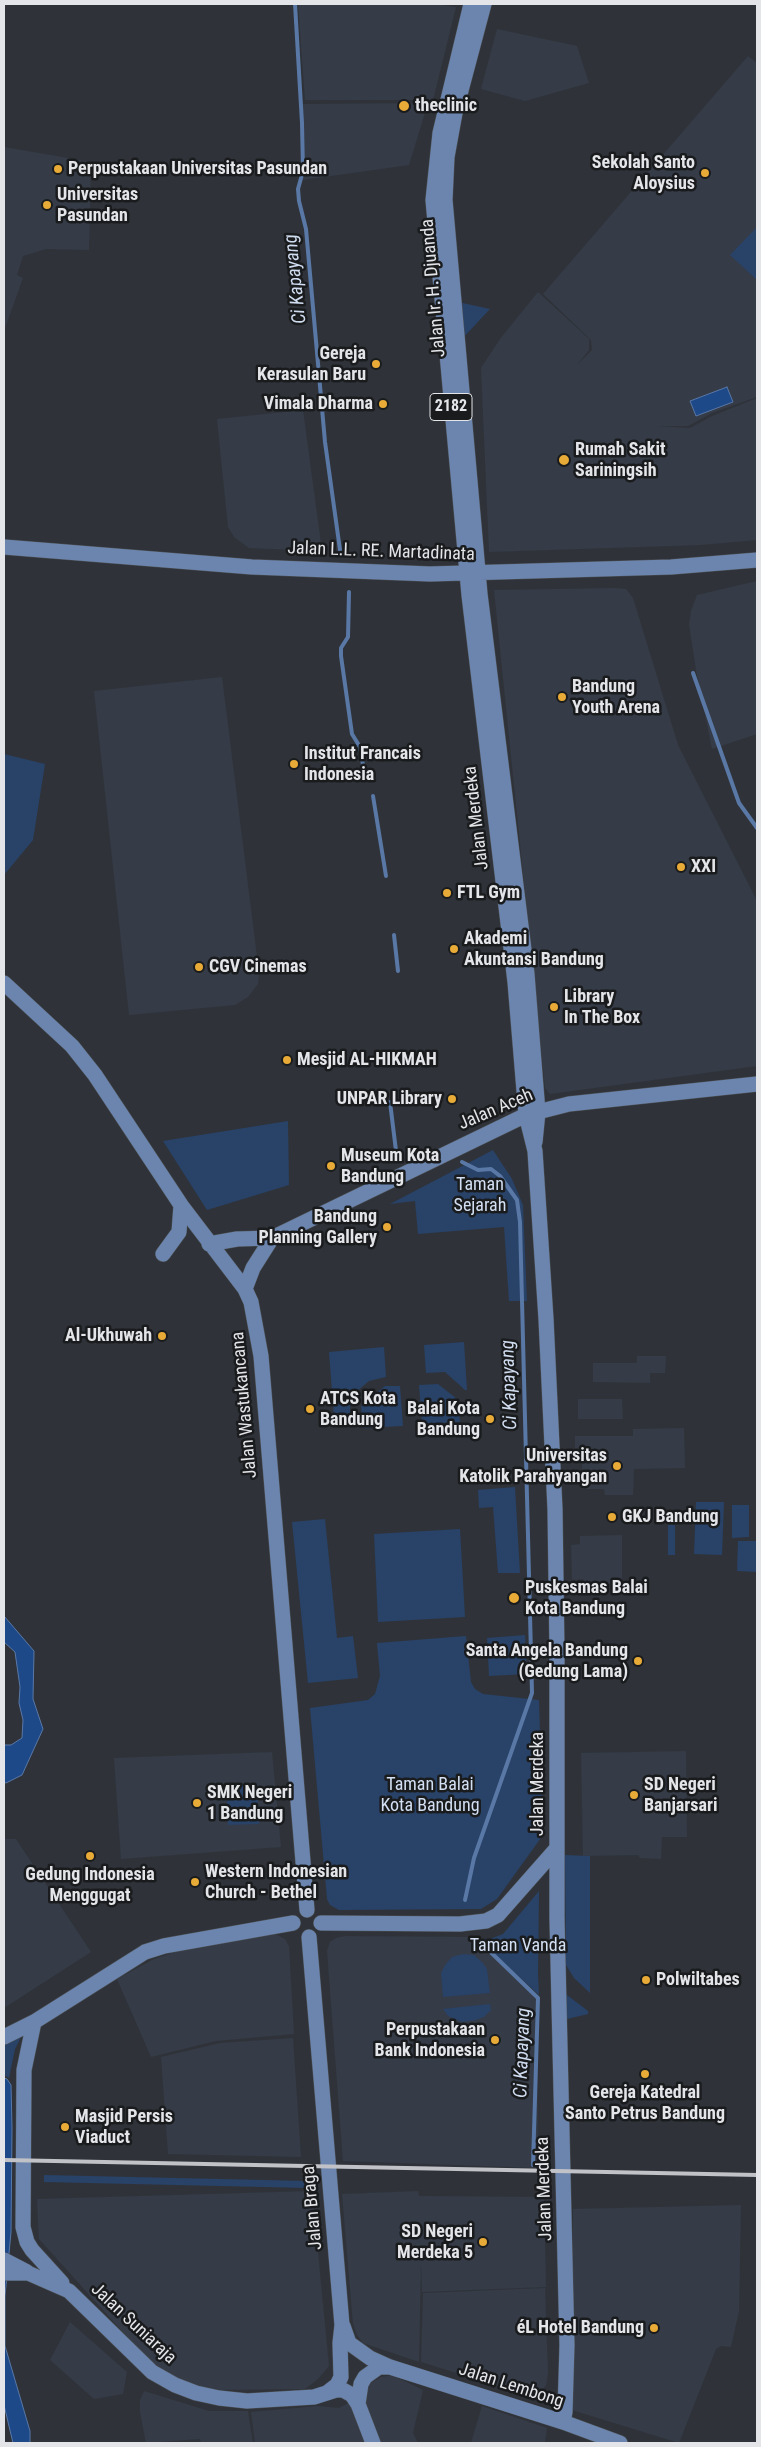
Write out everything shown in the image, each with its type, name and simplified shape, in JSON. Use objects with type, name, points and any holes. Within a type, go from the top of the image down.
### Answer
[{"type":"main road","name":"Jalan Ir. H. Djuanda","points":[[472,4],[470,34],[455,113],[442,157],[473,574]]},
{"type":"main road","name":"Jalan Ir. H. Djuanda","points":[[470,34],[484,4]]},
{"type":"main road","name":"Jalan L.L. RE. Martadinata","points":[[4,548],[252,567],[473,574],[671,567],[757,560]]},
{"type":"main road","name":"Jalan Merdeka","points":[[473,574],[528,974],[532,1113],[546,1319],[555,1509],[558,1652],[557,1848],[567,2354],[563,2422]]},
{"type":"main road","name":"Jalan Wastukancana","points":[[4,983],[72,1046],[95,1075],[181,1206],[244,1289],[256,1318],[262,1356],[307,1910]]},
{"type":"main road","name":"Jalan Aceh","points":[[209,1244],[247,1238],[272,1238],[532,1113],[570,1104],[757,1084]]},
{"type":"main road","points":[[163,1254],[179,1232],[181,1206]]},
{"type":"main road","points":[[244,1289],[253,1268],[272,1238]]},
{"type":"main road","points":[[321,1923],[460,1924],[486,1921],[498,1915],[557,1848]]},
{"type":"main road","points":[[307,1910],[317,1914],[321,1923],[316,1934],[309,1937],[298,1934],[293,1923],[296,1915],[307,1910]]},
{"type":"main road","points":[[4,2036],[34,2022],[145,1952],[164,1946],[293,1923]]},
{"type":"main road","name":"Jalan Braga","points":[[309,1937],[342,2325],[340,2343],[341,2377],[337,2385],[328,2392]]},
{"type":"main road","points":[[34,2022],[24,2070],[23,2227],[32,2250],[69,2290]]},
{"type":"main road","name":"Jalan Suniaraja","points":[[7,2267],[28,2273],[69,2290],[152,2372],[175,2385],[220,2398],[248,2401],[314,2397],[328,2392]]},
{"type":"main road","name":"Jalan Lembong","points":[[342,2325],[349,2343],[370,2358],[390,2367],[563,2422],[620,2443]]},
{"type":"main road","points":[[358,2404],[361,2384],[365,2377],[379,2367],[390,2367]]},
{"type":"main road","points":[[328,2392],[343,2390],[352,2396],[358,2404],[373,2443]]},
{"type":"shaded area","points":[[298,4],[436,4],[456,7],[433,100],[305,100]]},
{"type":"shaded area","points":[[497,29],[577,46],[589,83],[525,101],[481,89]]},
{"type":"shaded area","points":[[748,56],[757,63],[757,397],[712,413],[688,426],[657,426],[690,428],[712,416],[757,398],[757,540],[701,545],[489,552],[481,368],[500,339],[538,292],[589,339],[589,350],[577,365],[592,350],[591,340],[543,294]]},
{"type":"shaded area","points":[[428,103],[409,165],[303,180],[303,104]]},
{"type":"shaded area","name":"Universitas Pasundan","points":[[4,147],[91,162],[89,250],[46,249],[23,256],[17,275],[23,278],[4,331]]},
{"type":"shaded area","points":[[727,387],[733,402],[696,416],[690,401]]},
{"type":"shaded area","points":[[303,410],[322,551],[249,548],[234,537],[228,527],[217,419]]},
{"type":"shaded area","points":[[757,581],[757,734],[712,749],[689,624],[691,611],[697,595]]},
{"type":"shaded area","points":[[626,589],[633,598],[678,745],[757,901],[757,1066],[550,1094],[545,1088],[494,590]]},
{"type":"shaded area","points":[[222,677],[259,973],[258,984],[248,997],[235,1005],[129,1015],[94,691]]},
{"type":"shaded area","points":[[637,1356],[666,1356],[665,1373],[650,1373],[650,1383],[593,1382],[593,1363],[637,1363]]},
{"type":"shaded area","points":[[578,1399],[622,1399],[623,1419],[578,1419]]},
{"type":"shaded area","points":[[684,1428],[685,1468],[634,1469],[633,1495],[605,1495],[604,1489],[582,1489],[582,1453],[575,1453],[575,1436],[633,1436],[633,1429]]},
{"type":"shaded area","points":[[622,1535],[622,1579],[610,1579],[610,1584],[585,1584],[583,1579],[572,1580],[571,1545],[580,1544],[580,1536]]},
{"type":"shaded area","points":[[4,1616],[34,1651],[33,1699],[43,1729],[22,1775],[6,1783],[4,1782],[4,1745],[11,1745],[22,1738],[23,1720],[19,1703],[20,1687],[15,1652],[4,1642]]},
{"type":"shaded area","name":"SD Negeri Banjarsari","points":[[686,1751],[687,1837],[662,1837],[661,1859],[640,1858],[638,1855],[583,1856],[581,1753]]},
{"type":"shaded area","name":"SMK Negeri 1 Bandung","points":[[272,1752],[281,1847],[121,1859],[114,1758]]},
{"type":"shaded area","points":[[4,1839],[16,1839],[91,1952],[4,2008]]},
{"type":"shaded area","points":[[275,1934],[285,1939],[289,1946],[294,2034],[216,2041],[151,2057],[117,1979],[154,1959],[199,1944]]},
{"type":"shaded area","points":[[345,1936],[472,1937],[537,1998],[538,2168],[343,2161],[327,1951],[330,1942]]},
{"type":"shaded area","points":[[293,2038],[301,2157],[168,2154],[161,2057],[220,2043]]},
{"type":"shaded area","points":[[4,2078],[11,2085],[12,2128],[11,2232],[5,2296],[5,2346],[30,2431],[30,2443],[13,2443],[4,2405]]},
{"type":"shaded area","points":[[312,2191],[329,2366],[318,2379],[305,2389],[211,2390],[171,2376],[147,2359],[39,2239],[37,2199]]},
{"type":"shaded area","points":[[418,2191],[419,2196],[544,2197],[546,2287],[422,2292],[421,2264],[419,2362],[363,2343],[357,2335],[353,2324],[342,2194]]},
{"type":"shaded area","name":"éL Hotel Bandung","points":[[741,2205],[739,2311],[731,2347],[721,2346],[716,2349],[679,2443],[572,2410],[573,2209]]},
{"type":"shaded area","points":[[545,2288],[548,2373],[546,2385],[542,2391],[528,2395],[421,2362],[423,2293]]},
{"type":"shaded area","points":[[70,2322],[127,2372],[123,2394],[94,2399],[50,2360]]},
{"type":"shaded area","points":[[392,2375],[423,2390],[413,2433],[418,2443],[255,2443],[251,2412],[318,2406],[339,2408],[365,2394],[371,2383],[381,2377]]},
{"type":"shaded area","points":[[144,2391],[209,2411],[248,2411],[253,2443],[201,2443],[200,2439],[146,2443],[140,2412],[140,2400]]},
{"type":"shaded area","points":[[482,2406],[547,2428],[545,2443],[471,2443]]},
{"type":"green space","points":[[757,227],[757,280],[730,255]]},
{"type":"green space","points":[[458,302],[490,309],[461,340]]},
{"type":"green space","points":[[4,754],[45,764],[33,840],[4,875]]},
{"type":"green space","points":[[288,1121],[289,1185],[207,1210],[163,1141]]},
{"type":"green space","name":"Taman Sejarah","points":[[493,1150],[512,1179],[523,1205],[527,1301],[509,1301],[504,1227],[418,1234],[415,1201],[390,1204]]},
{"type":"green space","points":[[464,1342],[467,1390],[445,1372],[426,1373],[424,1345]]},
{"type":"green space","points":[[384,1347],[386,1377],[369,1381],[356,1392],[350,1403],[350,1416],[334,1417],[329,1352]]},
{"type":"green space","points":[[438,1384],[457,1399],[460,1422],[422,1424],[419,1385]]},
{"type":"green space","points":[[385,1386],[400,1386],[403,1426],[363,1428],[361,1406]]},
{"type":"green space","points":[[515,1487],[520,1573],[498,1573],[493,1507],[479,1508],[478,1490]]},
{"type":"green space","points":[[696,1502],[724,1502],[722,1555],[694,1554]]},
{"type":"green space","points":[[732,1505],[749,1505],[749,1537],[732,1538]]},
{"type":"green space","points":[[325,1519],[337,1638],[353,1636],[358,1678],[308,1683],[292,1522]]},
{"type":"green space","points":[[668,1525],[675,1525],[675,1555],[668,1555]]},
{"type":"green space","points":[[460,1529],[465,1617],[378,1622],[374,1534]]},
{"type":"green space","points":[[738,1541],[757,1541],[757,1572],[737,1571]]},
{"type":"green space","points":[[525,1635],[527,1674],[489,1676],[487,1638]]},
{"type":"green space","name":"Taman Balai Kota Bandung","points":[[466,1636],[471,1682],[475,1689],[483,1694],[539,1700],[543,1835],[497,1899],[481,1909],[339,1910],[330,1905],[327,1899],[310,1708],[368,1700],[375,1694],[380,1676],[377,1643]]},
{"type":"green space","points":[[257,1783],[259,1824],[228,1825],[226,1785]]},
{"type":"green space","points":[[565,1855],[590,1856],[590,1993],[574,1978],[566,1965]]},
{"type":"green space","name":"Taman Vanda","points":[[539,1891],[539,1995],[478,1939],[490,1939],[503,1934]]},
{"type":"green space","points":[[463,1954],[474,1955],[483,1963],[487,1969],[490,1993],[443,1997],[441,1973],[452,1957]]},
{"type":"green space","points":[[567,1995],[588,2011],[588,2014],[567,2019]]},
{"type":"green space","points":[[490,2004],[491,2010],[484,2017],[462,2022],[448,2016],[443,2009]]},
{"type":"green space","points":[[23,2033],[15,2049],[9,2078],[4,2075],[4,2046]]},
{"type":"green space","points":[[44,2175],[308,2181],[308,2188],[44,2182]]},
{"type":"waterway","name":"Ci Kapayang","points":[[295,4],[303,171],[298,189],[306,229],[325,442],[340,550]]},
{"type":"waterway","name":"Ci Kapayang","points":[[349,592],[348,637],[341,648],[341,656],[352,734],[360,747],[364,771]]},
{"type":"waterway","points":[[693,673],[739,803],[757,828]]},
{"type":"waterway","name":"Ci Kapayang","points":[[373,796],[386,876]]},
{"type":"waterway","name":"Ci Kapayang","points":[[394,935],[398,971]]},
{"type":"waterway","name":"Ci Kapayang","points":[[390,1102],[397,1159]]},
{"type":"waterway","name":"Ci Kapayang","points":[[462,1162],[478,1170],[491,1169],[500,1176],[517,1200],[520,1222],[532,1693],[474,1858],[465,1900]]},
{"type":"waterway","name":"Ci Kapayang","points":[[476,1938],[538,1998],[533,2165]]},
{"type":"railway","points":[[4,2160],[757,2175]]},
{"type":"place","name":"theclinic","points":[[404,106]]},
{"type":"place","name":"Perpustakaan Universitas Pasundan","points":[[58,169]]},
{"type":"place","name":"Sekolah Santo Aloysius","points":[[705,173]]},
{"type":"place","name":"Universitas Pasundan","points":[[47,205]]},
{"type":"place","name":"Gereja Kerasulan Baru","points":[[376,364]]},
{"type":"place","name":"Vimala Dharma","points":[[383,404]]},
{"type":"place","name":"Rumah Sakit Sariningsih","points":[[564,460]]},
{"type":"place","name":"Bandung Youth Arena","points":[[562,697]]},
{"type":"place","name":"Institut Francais Indonesia","points":[[294,764]]},
{"type":"place","name":"XXI","points":[[681,867]]},
{"type":"place","name":"FTL Gym","points":[[447,893]]},
{"type":"place","name":"Akademi Akuntansi Bandung","points":[[454,949]]},
{"type":"place","name":"CGV Cinemas","points":[[199,967]]},
{"type":"place","name":"Library In The Box","points":[[554,1007]]},
{"type":"place","name":"Mesjid AL-HIKMAH","points":[[287,1060]]},
{"type":"place","name":"UNPAR Library","points":[[452,1099]]},
{"type":"place","name":"Museum Kota Bandung","points":[[331,1166]]},
{"type":"place","name":"Bandung Planning Gallery","points":[[387,1227]]},
{"type":"place","name":"Al-Ukhuwah","points":[[162,1336]]},
{"type":"place","name":"ATCS Kota Bandung","points":[[310,1409]]},
{"type":"place","name":"Balai Kota Bandung","points":[[490,1419]]},
{"type":"place","name":"Universitas Katolik Parahyangan","points":[[617,1466]]},
{"type":"place","name":"GKJ Bandung","points":[[612,1517]]},
{"type":"place","name":"Puskesmas Balai Kota Bandung","points":[[514,1598]]},
{"type":"place","name":"Santa Angela Bandung (Gedung Lama)","points":[[638,1661]]},
{"type":"place","name":"SD Negeri Banjarsari","points":[[634,1795]]},
{"type":"place","name":"SMK Negeri 1 Bandung","points":[[197,1803]]},
{"type":"place","name":"Gedung Indonesia Menggugat","points":[[90,1856]]},
{"type":"place","name":"Western Indonesian Church - Bethel","points":[[195,1882]]},
{"type":"place","name":"Polwiltabes","points":[[646,1980]]},
{"type":"place","name":"Perpustakaan Bank Indonesia","points":[[495,2040]]},
{"type":"place","name":"Gereja Katedral Santo Petrus Bandung","points":[[645,2074]]},
{"type":"place","name":"Masjid Persis Viaduct","points":[[65,2127]]},
{"type":"place","name":"SD Negeri Merdeka 5","points":[[483,2242]]},
{"type":"place","name":"éL Hotel Bandung","points":[[654,2328]]}]
